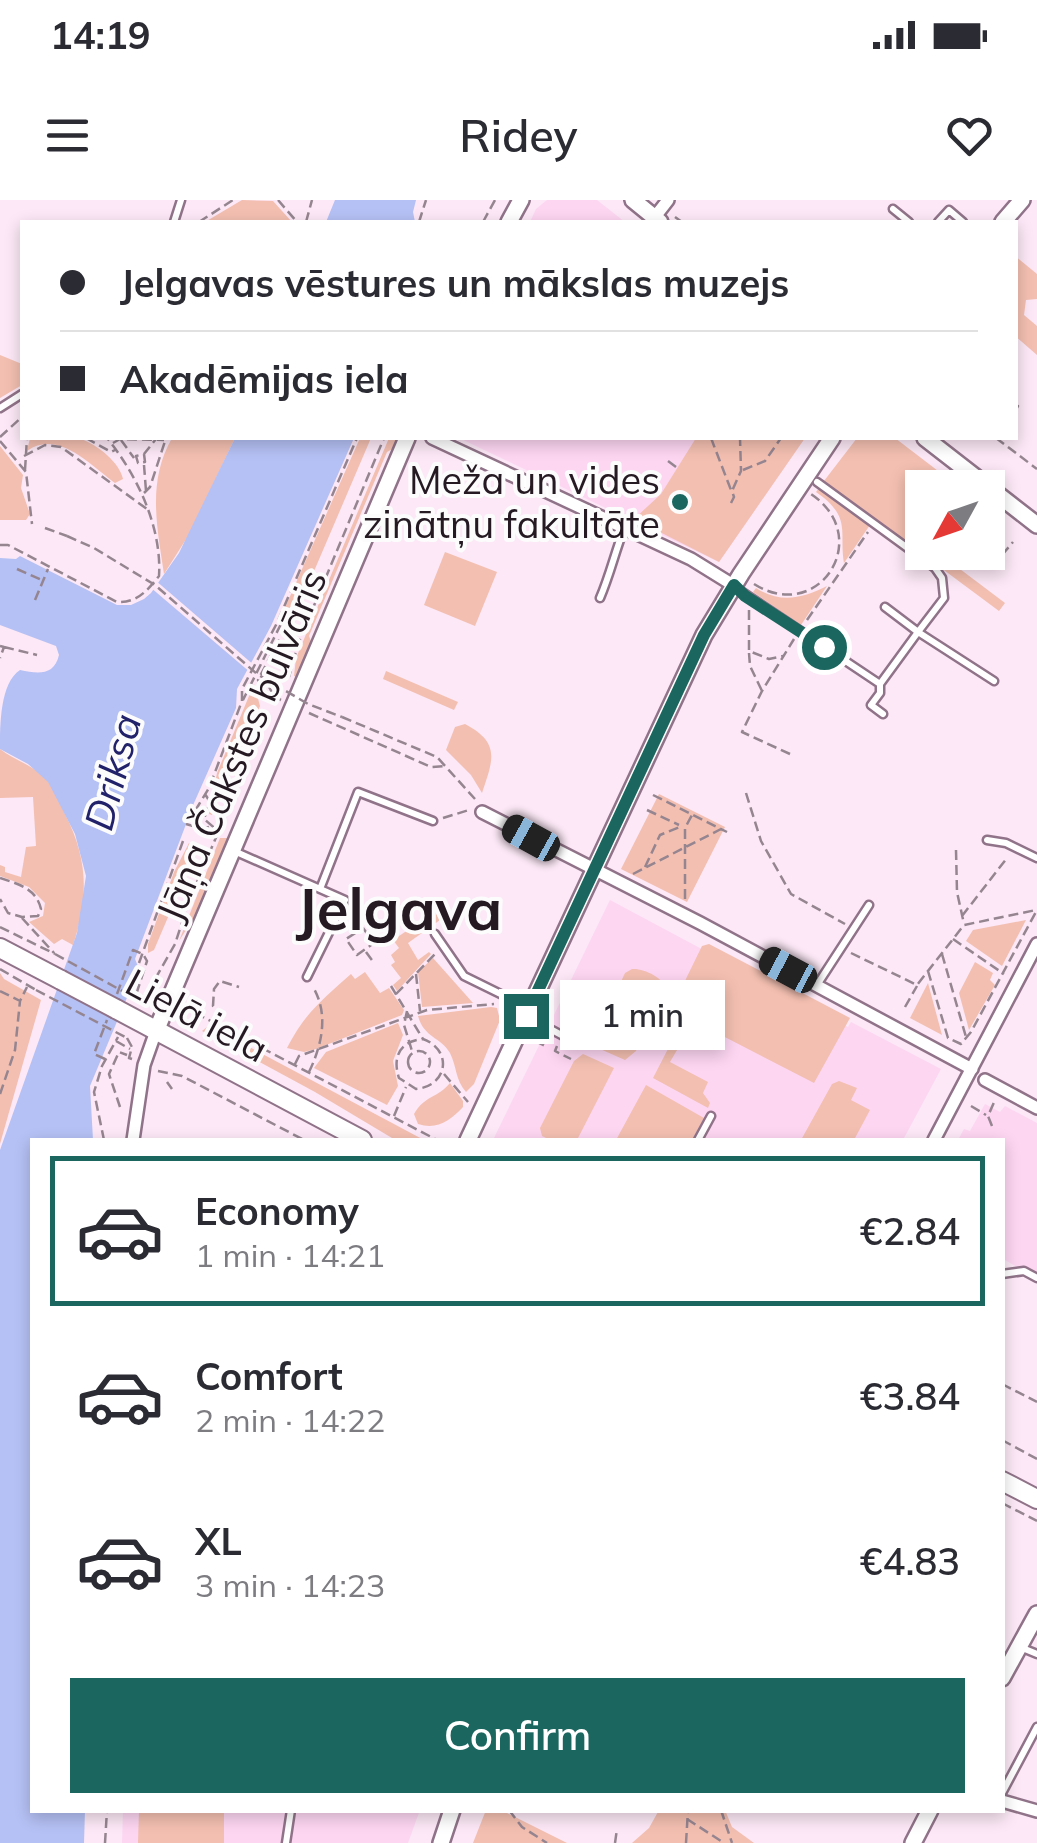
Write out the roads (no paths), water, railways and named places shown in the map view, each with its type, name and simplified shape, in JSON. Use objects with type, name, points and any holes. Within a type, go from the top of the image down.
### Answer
[{"type":"main road","points":[[633,200],[663,213]]},
{"type":"main road","points":[[1005,220],[1022,200]]},
{"type":"main road","name":"Jāņa Čakstes bulvāris","points":[[156,1030],[406,440]]},
{"type":"main road","points":[[469,1138],[524,1009],[596,872],[704,635],[831,440]]},
{"type":"main road","points":[[929,440],[1037,525]]},
{"type":"main road","name":"Lielā iela","points":[[0,948],[358,1138]]},
{"type":"main road","points":[[322,1118],[343,1138]]},
{"type":"main road","points":[[1005,1483],[1037,1499]]},
{"type":"main road","points":[[1005,1673],[1037,1614]]},
{"type":"main road","points":[[440,1843],[451,1813]]},
{"type":"main road","points":[[913,1843],[928,1813]]},
{"type":"street","points":[[436,440],[692,559],[739,586]]},
{"type":"street","points":[[484,808],[596,872],[700,923],[972,1070]]},
{"type":"street","points":[[935,1138],[1037,944]]},
{"type":"street","name":"Jāņa Čakstes bulvāris","points":[[133,1138],[144,1065],[156,1030]]},
{"type":"street","points":[[984,1080],[1037,1108]]},
{"type":"street","points":[[1005,1802],[1037,1811]]},
{"type":"lane","points":[[893,209],[907,220]]},
{"type":"lane","points":[[940,220],[949,210],[961,220]]},
{"type":"lane","points":[[817,482],[942,578],[944,598],[880,684],[880,693],[871,705],[883,714]]},
{"type":"lane","points":[[600,598],[617,559],[624,528]]},
{"type":"lane","points":[[739,586],[880,684]]},
{"type":"lane","points":[[885,607],[994,681]]},
{"type":"lane","points":[[320,888],[358,792],[434,821]]},
{"type":"lane","points":[[987,840],[1037,858]]},
{"type":"lane","points":[[233,850],[344,900],[307,977]]},
{"type":"lane","points":[[817,986],[869,905]]},
{"type":"lane","points":[[435,934],[464,976],[564,1036]]},
{"type":"lane","points":[[699,1138],[710,1116]]},
{"type":"lane","points":[[1005,1273],[1024,1270],[1037,1278]]},
{"type":"lane","points":[[1020,1647],[1037,1654]]},
{"type":"lane","points":[[1005,1787],[1037,1727]]},
{"type":"lane","points":[[286,1843],[291,1813]]},
{"type":"water","points":[[335,200],[416,200],[415,220],[327,220]]},
{"type":"water","name":"Driksa","points":[[234,440],[353,440],[271,626],[237,689],[236,708],[194,803],[135,959],[139,969],[90,1086],[93,1138],[30,1138],[30,1813],[85,1813],[84,1843],[0,1843],[0,1150],[77,933],[86,876],[75,834],[48,782],[28,764],[0,749],[2,705],[13,676],[20,670],[49,670],[59,655],[56,646],[0,625],[0,558],[20,556],[117,605],[131,605],[151,593],[179,553]]},
{"type":"place","name":"Meža un vides zinātņu fakultāte","points":[[680,502]]},
{"type":"district","name":"Jelgava","points":[[399,908]]}]
